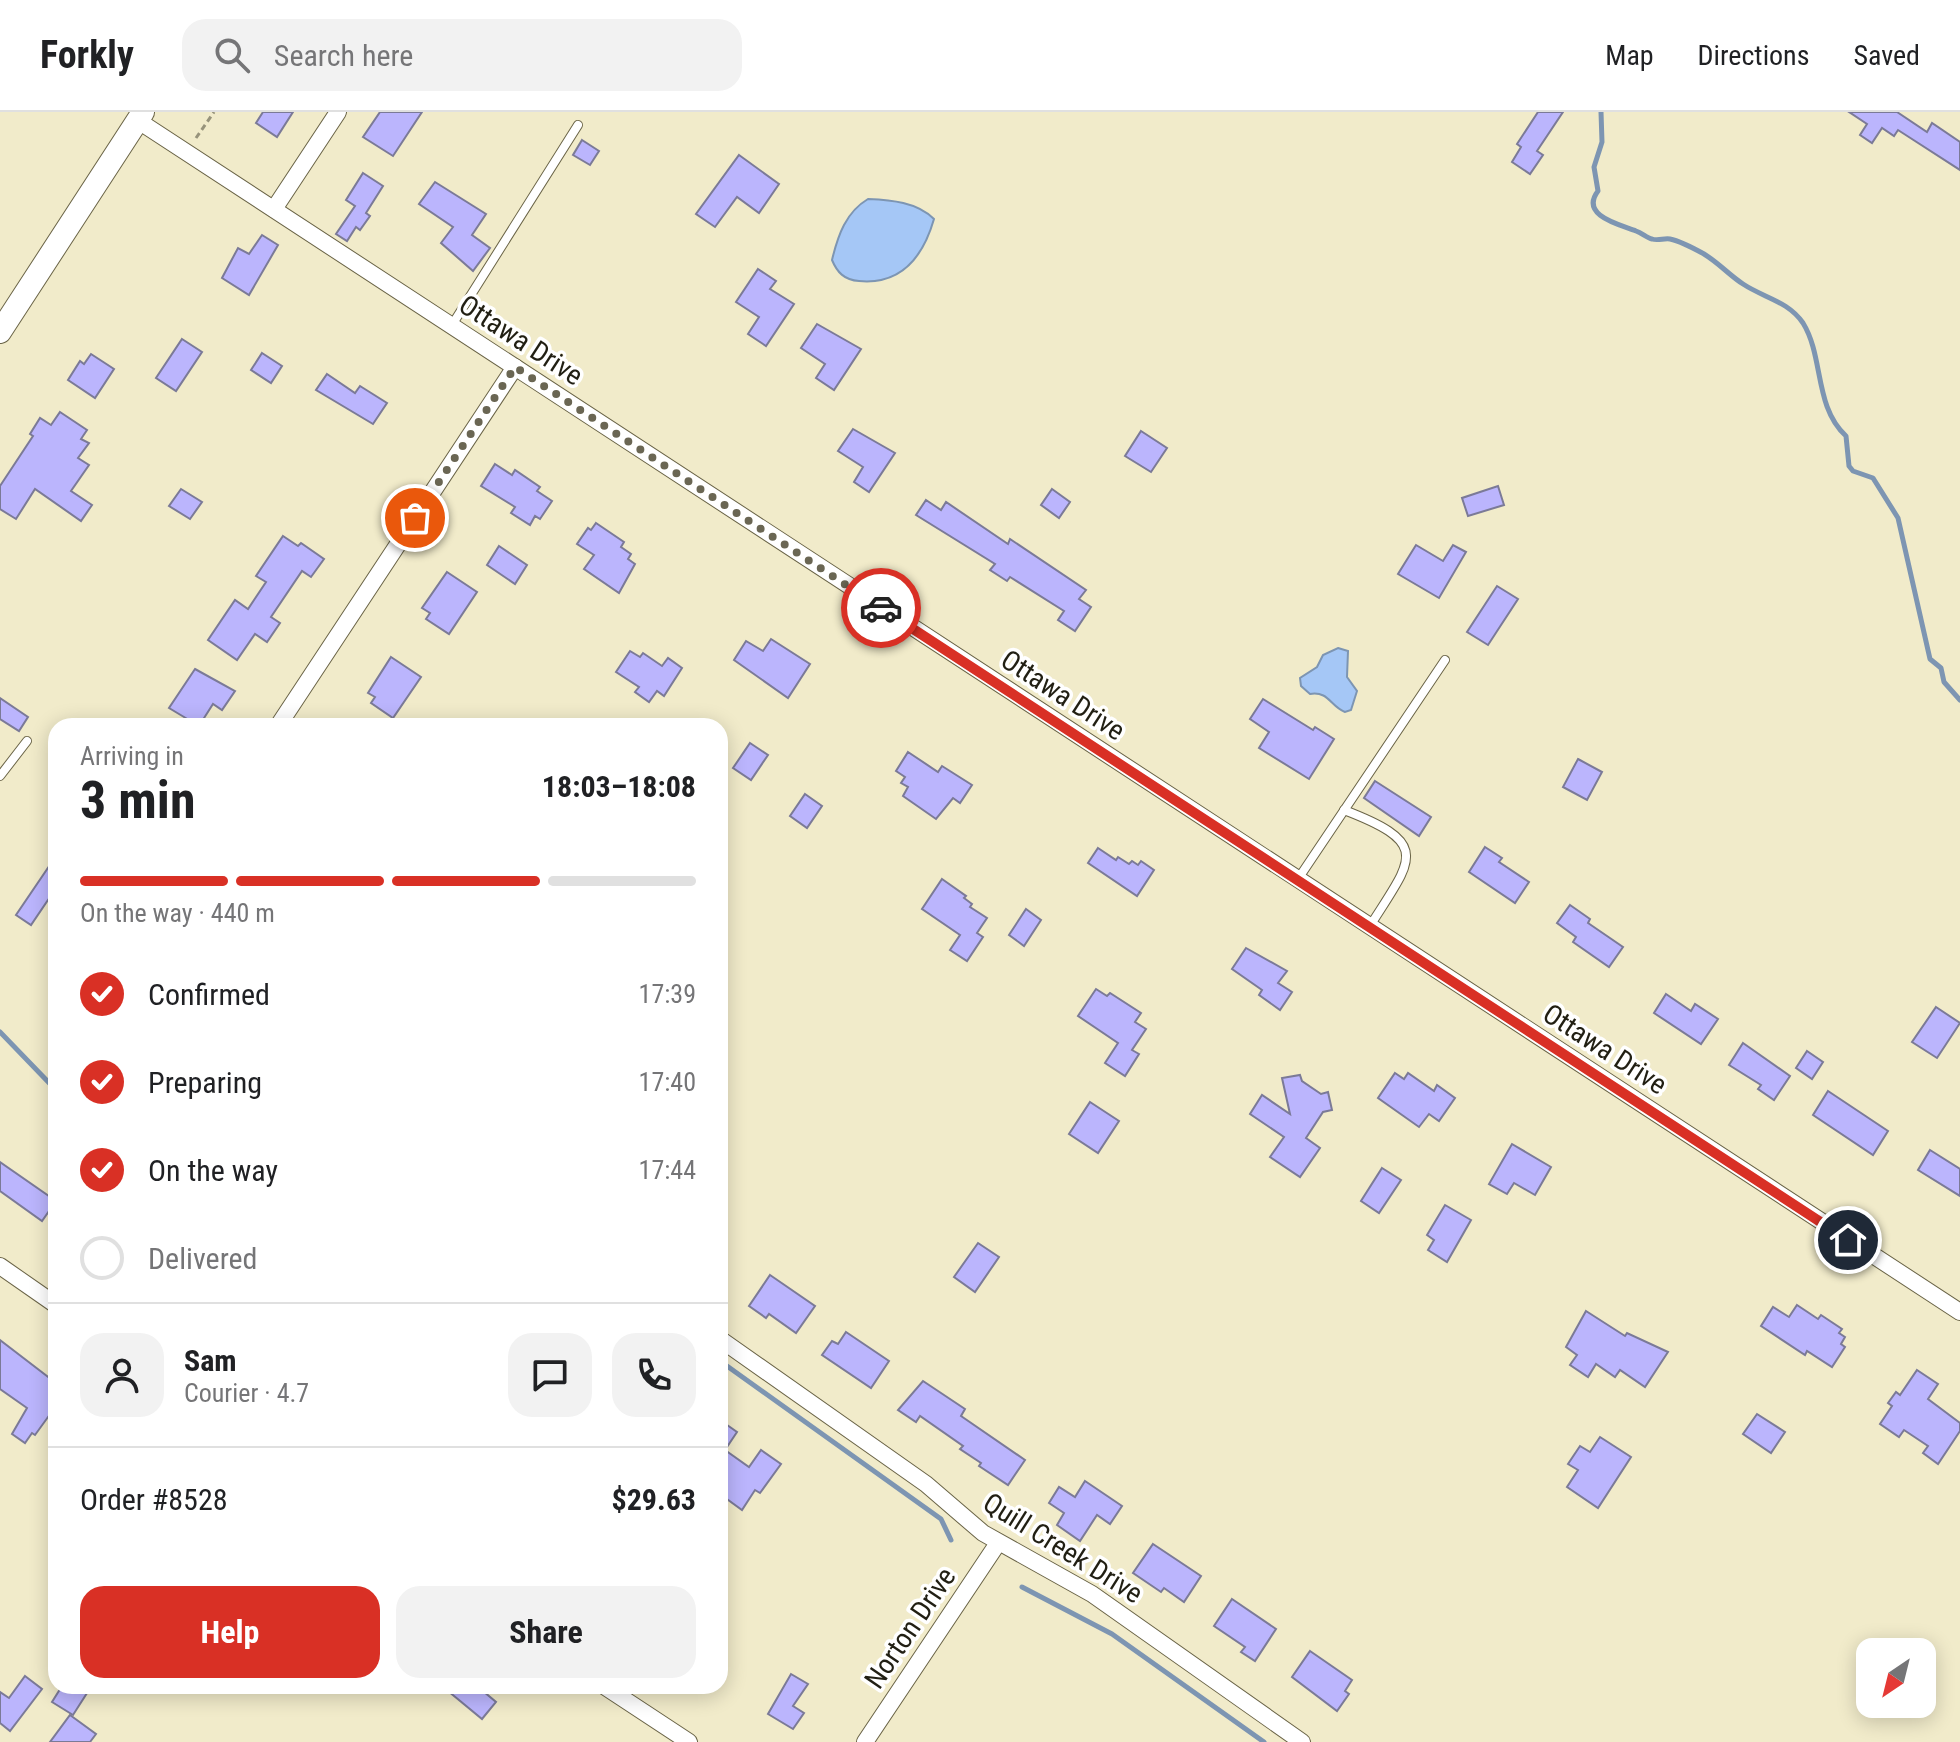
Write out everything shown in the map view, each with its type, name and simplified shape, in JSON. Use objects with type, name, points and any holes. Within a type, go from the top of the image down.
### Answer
[{"type":"main road","points":[[0,332],[140,116]]},
{"type":"street","points":[[274,209],[338,112]]},
{"type":"street","name":"Ottawa Drive","points":[[140,116],[451,326],[1960,1312]]},
{"type":"street","points":[[283,718],[515,367]]},
{"type":"street","points":[[0,1266],[48,1299]]},
{"type":"street","name":"Quill Creek Drive","points":[[728,1345],[926,1484],[998,1543],[1092,1594],[1302,1742]]},
{"type":"street","name":"Norton Drive","points":[[865,1742],[998,1543]]},
{"type":"street","points":[[616,1694],[689,1742]]},
{"type":"lane","points":[[451,326],[578,125]]},
{"type":"lane","points":[[1298,880],[1445,660]]},
{"type":"lane","points":[[0,776],[27,741]]},
{"type":"lane","points":[[1344,810],[1375,822],[1396,835],[1408,856],[1405,870],[1370,927]]},
{"type":"path","points":[[193,141],[214,112]]},
{"type":"water","points":[[868,199],[912,205],[934,219],[924,245],[908,266],[887,278],[874,281],[849,279],[842,275],[832,260],[844,225],[854,210]]},
{"type":"water","points":[[1338,648],[1348,651],[1347,677],[1357,691],[1351,710],[1345,712],[1325,697],[1310,694],[1301,686],[1300,678],[1317,667],[1323,655]]},
{"type":"building","points":[[263,112],[293,112],[277,137],[256,123]]},
{"type":"building","points":[[380,112],[422,112],[393,156],[363,137]]},
{"type":"building","points":[[1538,112],[1563,112],[1537,151],[1543,155],[1530,174],[1512,162],[1521,147],[1517,144]]},
{"type":"building","points":[[1849,112],[1897,112],[1927,132],[1932,123],[1960,142],[1960,170],[1898,130],[1894,136],[1882,128],[1872,143],[1860,135],[1867,124]]},
{"type":"building","points":[[582,140],[599,151],[590,165],[573,155]]},
{"type":"building","points":[[739,155],[779,184],[759,213],[737,197],[715,227],[696,214]]},
{"type":"building","points":[[363,173],[383,186],[366,213],[370,216],[360,230],[356,227],[347,241],[336,234],[355,206],[346,200]]},
{"type":"building","points":[[435,182],[486,214],[472,235],[490,248],[473,271],[441,243],[453,227],[419,204]]},
{"type":"building","points":[[262,235],[278,245],[249,295],[222,278],[238,248],[249,254]]},
{"type":"building","points":[[758,269],[776,281],[770,289],[794,304],[766,346],[748,334],[759,317],[736,302]]},
{"type":"building","points":[[817,324],[861,349],[834,390],[816,378],[825,364],[801,348]]},
{"type":"building","points":[[182,339],[202,352],[176,391],[156,378]]},
{"type":"building","points":[[262,353],[282,366],[271,383],[251,370]]},
{"type":"building","points":[[91,354],[114,369],[95,398],[68,380],[80,361],[84,364]]},
{"type":"building","points":[[327,374],[355,393],[360,386],[387,403],[373,424],[316,390]]},
{"type":"building","points":[[60,412],[87,430],[81,439],[89,443],[78,458],[89,465],[71,491],[92,505],[81,521],[35,489],[16,519],[0,509],[0,486],[33,436],[30,434],[40,418],[51,425]]},
{"type":"building","points":[[853,429],[895,453],[869,492],[854,482],[863,467],[838,451]]},
{"type":"building","points":[[1141,431],[1167,448],[1151,472],[1125,456]]},
{"type":"building","points":[[495,464],[512,475],[515,470],[540,487],[537,491],[552,501],[540,519],[535,516],[530,525],[511,513],[515,507],[481,486]]},
{"type":"building","points":[[1498,486],[1504,505],[1468,516],[1462,498]]},
{"type":"building","points":[[181,489],[202,502],[190,519],[169,506]]},
{"type":"building","points":[[1052,489],[1070,502],[1059,518],[1041,505]]},
{"type":"building","points":[[926,500],[941,510],[946,502],[1008,544],[1010,539],[1086,590],[1079,599],[1091,607],[1075,631],[1058,620],[1064,611],[1010,577],[1007,581],[990,570],[995,564],[916,515]]},
{"type":"building","points":[[596,523],[624,542],[621,547],[631,554],[628,559],[635,564],[619,593],[584,569],[594,555],[577,544],[588,528],[591,530]]},
{"type":"building","points":[[283,536],[298,546],[301,543],[324,559],[311,577],[302,571],[271,617],[280,623],[267,642],[255,634],[237,660],[208,640],[235,600],[248,609],[266,582],[256,576]]},
{"type":"building","points":[[1416,545],[1443,561],[1453,545],[1466,552],[1439,598],[1398,574]]},
{"type":"building","points":[[499,546],[527,565],[515,584],[487,565]]},
{"type":"building","points":[[447,572],[477,592],[449,634],[426,619],[430,613],[422,608]]},
{"type":"building","points":[[1497,586],[1518,599],[1488,645],[1467,632]]},
{"type":"building","points":[[771,639],[810,664],[788,698],[734,660],[746,641],[763,651]]},
{"type":"building","points":[[630,651],[640,657],[643,653],[662,666],[668,658],[682,668],[664,696],[657,691],[649,702],[635,692],[639,687],[616,672]]},
{"type":"building","points":[[391,657],[421,677],[393,718],[371,703],[375,697],[368,693]]},
{"type":"building","points":[[195,669],[235,691],[222,710],[213,704],[204,718],[186,718],[169,708]]},
{"type":"building","points":[[0,698],[28,717],[19,731],[0,719]]},
{"type":"building","points":[[1263,699],[1313,730],[1315,727],[1334,739],[1309,779],[1259,748],[1269,732],[1250,719]]},
{"type":"building","points":[[750,743],[768,755],[751,780],[733,768]]},
{"type":"building","points":[[908,752],[938,772],[942,766],[972,785],[960,803],[953,798],[936,819],[903,796],[908,787],[901,783],[905,777],[896,771]]},
{"type":"building","points":[[1578,759],[1602,772],[1587,800],[1563,787]]},
{"type":"building","points":[[1375,781],[1431,817],[1419,836],[1364,798]]},
{"type":"building","points":[[805,794],[822,806],[807,828],[790,816]]},
{"type":"building","points":[[1485,847],[1502,858],[1499,862],[1529,882],[1515,903],[1469,872]]},
{"type":"building","points":[[1098,848],[1116,860],[1118,857],[1129,864],[1132,861],[1138,865],[1141,861],[1154,870],[1137,896],[1088,863]]},
{"type":"building","points":[[48,868],[48,900],[31,925],[16,915]]},
{"type":"building","points":[[942,879],[966,896],[964,898],[972,904],[970,907],[987,918],[977,933],[983,937],[967,961],[950,950],[960,935],[922,909]]},
{"type":"building","points":[[1570,905],[1590,919],[1588,923],[1623,947],[1609,967],[1573,942],[1576,937],[1557,923]]},
{"type":"building","points":[[1026,909],[1041,920],[1024,946],[1009,935]]},
{"type":"building","points":[[1246,948],[1287,971],[1278,983],[1292,992],[1280,1010],[1259,995],[1262,990],[1232,969]]},
{"type":"building","points":[[1096,989],[1107,996],[1110,993],[1141,1013],[1135,1022],[1146,1029],[1132,1050],[1139,1054],[1125,1076],[1105,1063],[1118,1043],[1078,1016]]},
{"type":"building","points":[[1666,994],[1691,1011],[1695,1004],[1718,1019],[1701,1044],[1654,1013]]},
{"type":"building","points":[[1936,1007],[1960,1023],[1937,1058],[1912,1042]]},
{"type":"building","points":[[1743,1043],[1790,1076],[1774,1100],[1758,1089],[1761,1085],[1729,1065]]},
{"type":"building","points":[[1807,1051],[1823,1062],[1812,1079],[1796,1068]]},
{"type":"building","points":[[1395,1073],[1404,1079],[1408,1073],[1434,1091],[1437,1085],[1455,1098],[1439,1121],[1429,1114],[1419,1127],[1378,1098]]},
{"type":"building","points":[[1300,1075],[1302,1081],[1321,1094],[1328,1092],[1332,1110],[1323,1112],[1306,1138],[1320,1148],[1300,1177],[1270,1157],[1284,1137],[1250,1114],[1262,1095],[1290,1114],[1282,1078]]},
{"type":"building","points":[[1828,1091],[1888,1131],[1873,1155],[1813,1115]]},
{"type":"building","points":[[1090,1102],[1119,1121],[1098,1153],[1069,1134]]},
{"type":"building","points":[[1512,1144],[1551,1167],[1535,1195],[1514,1183],[1507,1194],[1489,1184]]},
{"type":"building","points":[[1930,1150],[1960,1169],[1960,1196],[1918,1170]]},
{"type":"building","points":[[0,1162],[48,1195],[48,1212],[42,1221],[0,1191]]},
{"type":"building","points":[[1382,1168],[1401,1180],[1379,1213],[1361,1201]]},
{"type":"building","points":[[1445,1205],[1471,1220],[1447,1262],[1428,1250],[1434,1240],[1427,1235]]},
{"type":"building","points":[[978,1243],[999,1257],[975,1292],[954,1277]]},
{"type":"building","points":[[770,1275],[815,1306],[796,1333],[769,1314],[766,1318],[749,1306]]},
{"type":"building","points":[[1797,1305],[1818,1319],[1821,1315],[1842,1329],[1839,1333],[1845,1337],[1841,1344],[1845,1347],[1832,1367],[1807,1351],[1805,1355],[1761,1326],[1773,1307],[1789,1317]]},
{"type":"building","points":[[1586,1311],[1625,1336],[1627,1333],[1668,1352],[1645,1387],[1620,1370],[1615,1377],[1596,1364],[1588,1377],[1570,1365],[1577,1355],[1566,1347]]},
{"type":"building","points":[[846,1332],[889,1361],[871,1388],[822,1355],[832,1341],[838,1344]]},
{"type":"building","points":[[0,1340],[48,1377],[48,1417],[25,1443],[12,1434],[27,1408],[0,1389]]},
{"type":"building","points":[[1917,1370],[1938,1384],[1928,1399],[1960,1423],[1960,1431],[1938,1464],[1923,1453],[1928,1446],[1904,1430],[1899,1437],[1880,1424],[1892,1406],[1888,1403],[1896,1392],[1900,1395]]},
{"type":"building","points":[[923,1381],[965,1409],[961,1416],[1025,1460],[1008,1485],[979,1466],[981,1463],[960,1449],[963,1446],[920,1416],[916,1422],[898,1410]]},
{"type":"building","points":[[1757,1414],[1785,1432],[1771,1453],[1743,1434]]},
{"type":"building","points":[[728,1426],[737,1432],[728,1446]]},
{"type":"building","points":[[1600,1437],[1631,1457],[1598,1508],[1567,1487],[1578,1470],[1568,1464],[1580,1446],[1590,1452]]},
{"type":"building","points":[[761,1450],[781,1464],[760,1493],[755,1490],[742,1510],[728,1500],[728,1452],[749,1467]]},
{"type":"building","points":[[1085,1481],[1122,1506],[1110,1524],[1097,1515],[1080,1541],[1057,1525],[1064,1513],[1049,1503],[1059,1487],[1075,1497]]},
{"type":"building","points":[[1153,1544],[1201,1576],[1184,1602],[1164,1588],[1161,1592],[1133,1573]]},
{"type":"building","points":[[1232,1599],[1276,1629],[1255,1661],[1241,1652],[1245,1647],[1214,1626]]},
{"type":"building","points":[[1310,1651],[1352,1680],[1345,1691],[1349,1694],[1337,1711],[1292,1677]]},
{"type":"building","points":[[791,1674],[808,1684],[793,1706],[804,1713],[793,1729],[768,1714]]},
{"type":"building","points":[[25,1676],[42,1689],[10,1731],[0,1723],[0,1692],[9,1698]]},
{"type":"building","points":[[57,1694],[86,1694],[73,1715],[52,1702]]},
{"type":"building","points":[[452,1694],[486,1694],[496,1702],[482,1719]]},
{"type":"building","points":[[70,1715],[96,1734],[90,1742],[50,1742]]},
{"type":"waterway","points":[[1601,112],[1602,142],[1594,167],[1598,191],[1594,207],[1598,213],[1650,238],[1674,240],[1687,245],[1743,284],[1790,310],[1803,323],[1810,336],[1829,411],[1846,436],[1849,466],[1853,471],[1873,478],[1898,518],[1930,659],[1941,668],[1944,682],[1960,700]]},
{"type":"waterway","points":[[0,1032],[48,1082]]},
{"type":"waterway","points":[[728,1367],[941,1519],[951,1540]]},
{"type":"waterway","points":[[1022,1587],[1112,1634],[1264,1742]]},
{"type":"way so far","points":[[415,518],[515,367],[881,608]]},
{"type":"route","points":[[881,608],[1848,1240]]}]
